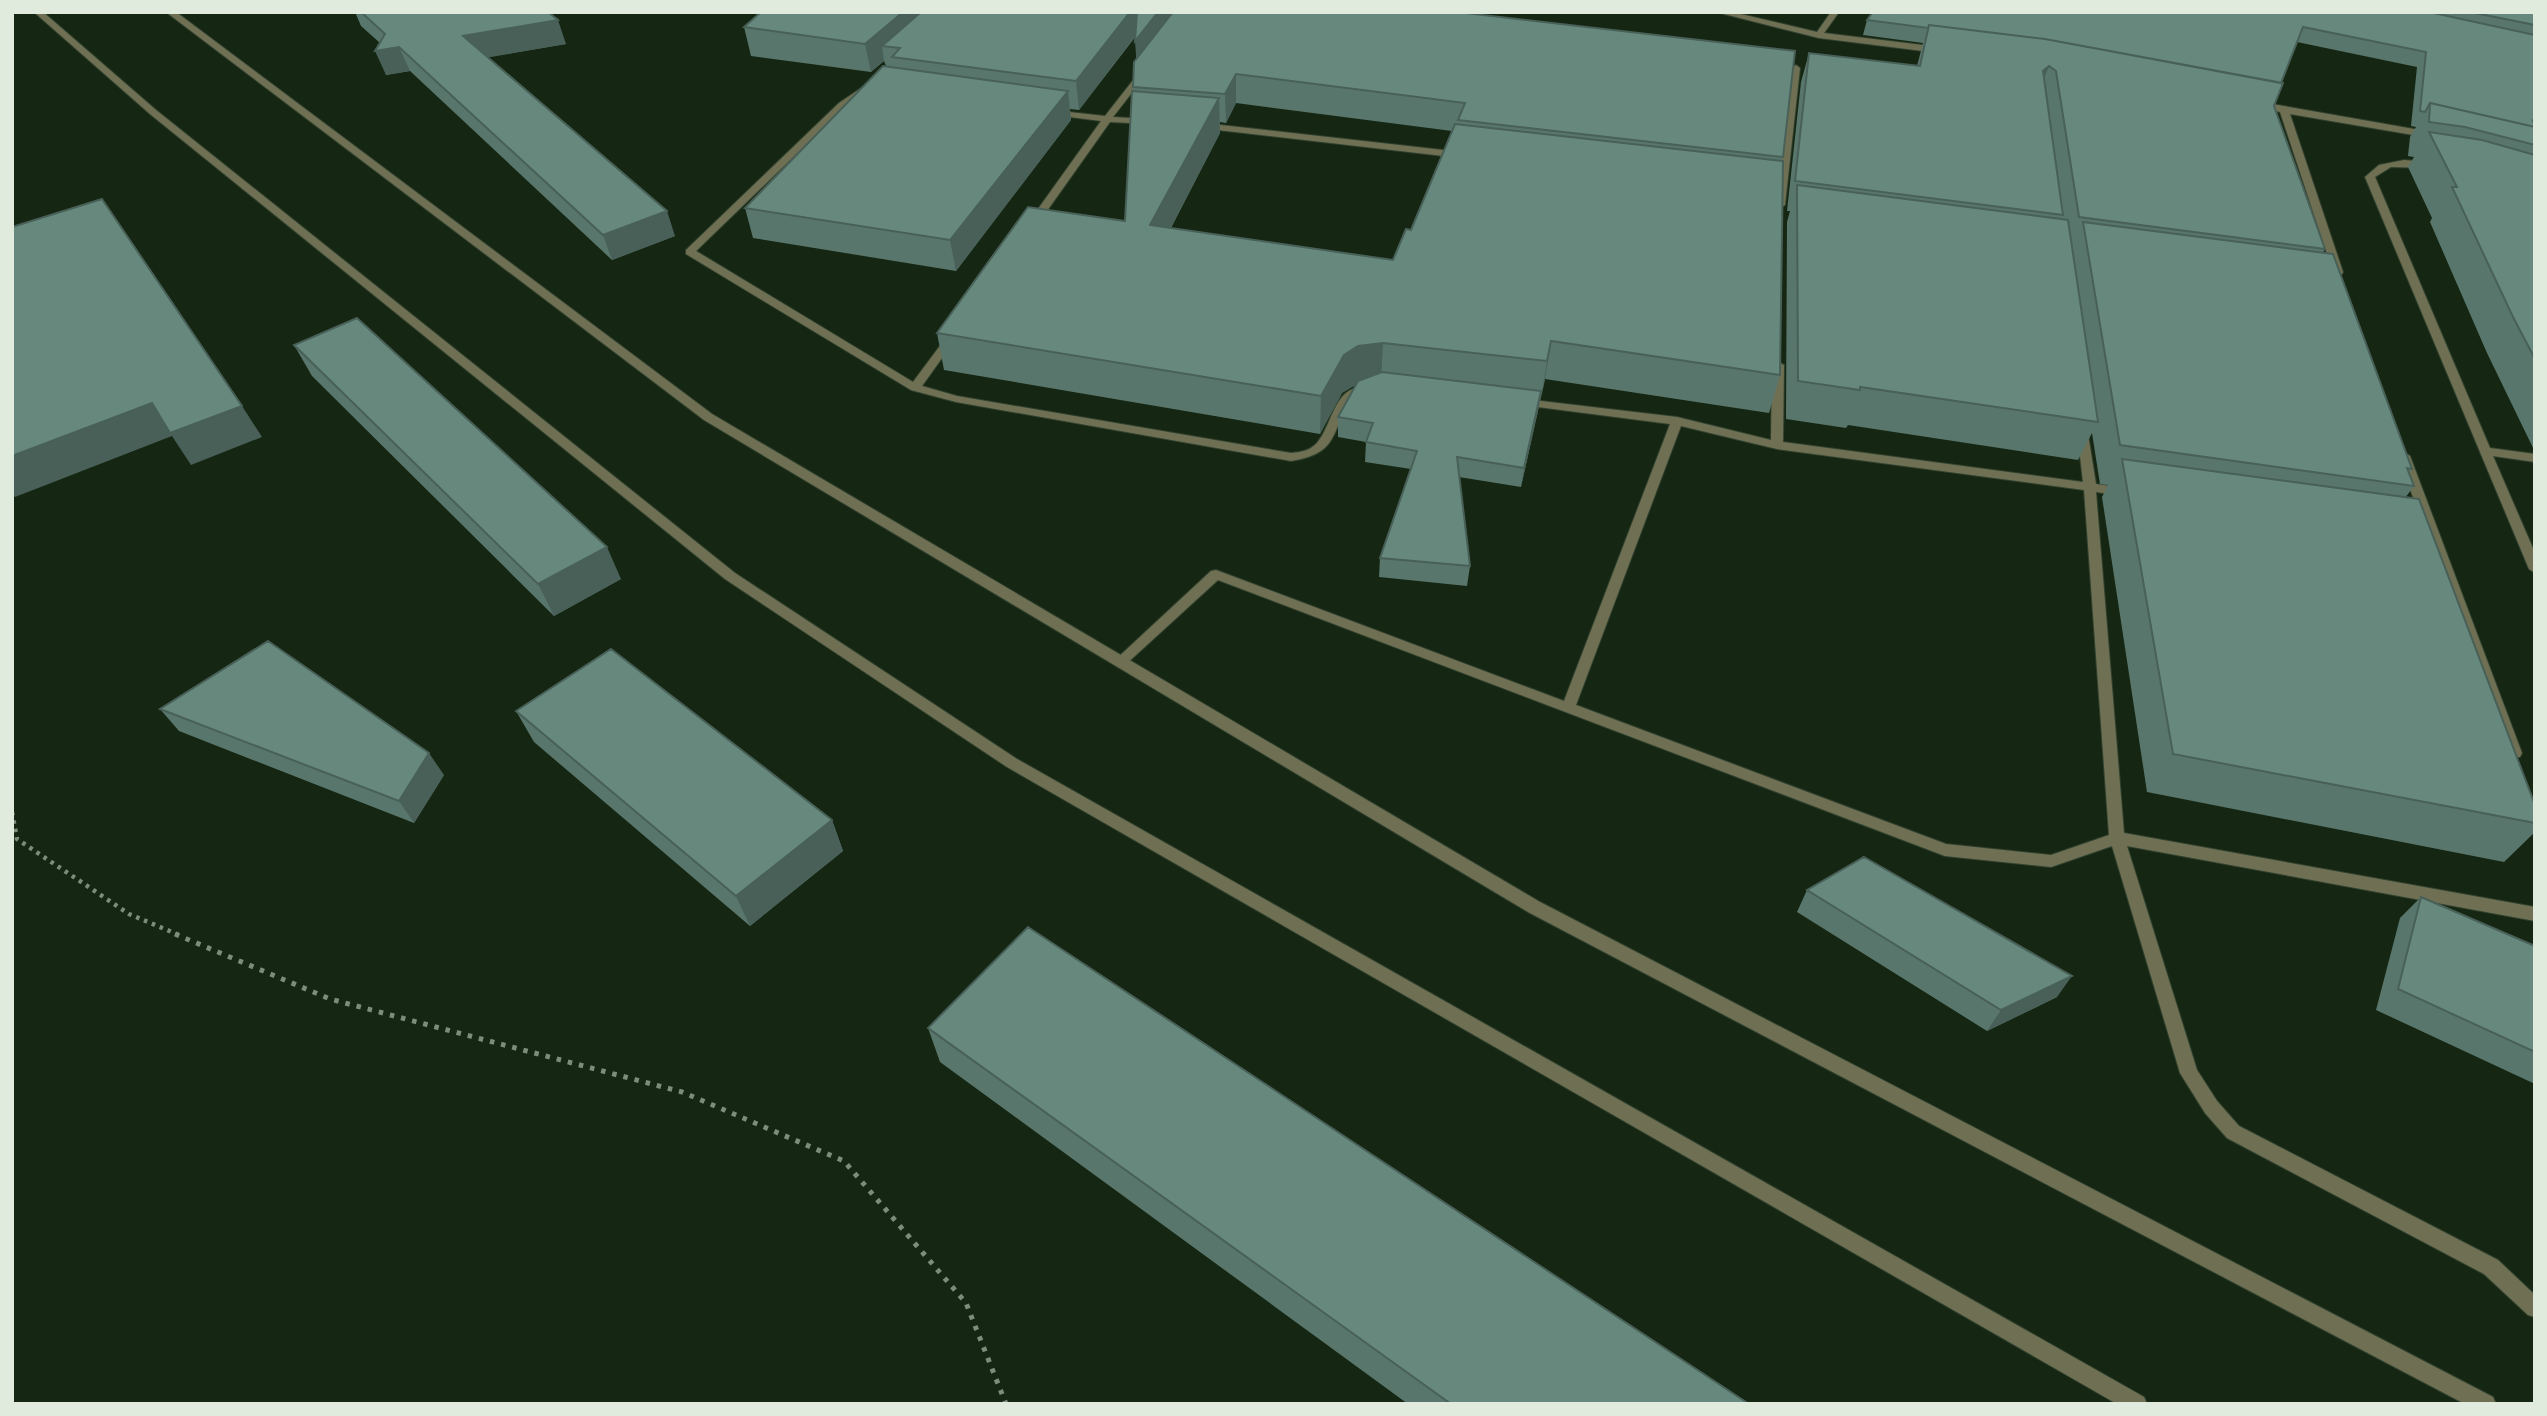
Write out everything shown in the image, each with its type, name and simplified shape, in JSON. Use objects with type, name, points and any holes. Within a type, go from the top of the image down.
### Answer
[{"type":"street","points":[[38,12],[153,112],[730,576],[1012,764],[2137,1404]]},
{"type":"street","points":[[170,12],[708,417],[1534,907],[2486,1404]]},
{"type":"street","points":[[1720,12],[1819,35],[1954,52]]},
{"type":"street","points":[[1819,35],[1835,12]]},
{"type":"street","points":[[1027,231],[1149,64]]},
{"type":"street","points":[[1793,217],[1779,215],[1796,68]]},
{"type":"street","points":[[875,79],[842,105],[690,252],[915,388],[956,399],[1291,457],[1308,457],[1320,450],[1326,442],[1335,418],[1346,402],[1357,391],[1369,388]]},
{"type":"street","points":[[866,87],[880,89]]},
{"type":"street","points":[[2245,102],[2448,139]]},
{"type":"street","points":[[1040,110],[1161,123]]},
{"type":"street","points":[[2284,110],[2344,290]]},
{"type":"street","points":[[1187,125],[1468,156]]},
{"type":"street","points":[[2439,167],[2393,162],[2379,166],[2370,177],[2535,569]]},
{"type":"street","points":[[1768,191],[1782,193]]},
{"type":"street","points":[[915,388],[955,332]]},
{"type":"street","points":[[1777,445],[1778,350]]},
{"type":"street","points":[[1514,401],[1677,421],[1777,445],[2131,493]]},
{"type":"street","points":[[2081,418],[2090,487],[2118,838],[2189,1073],[2211,1107],[2233,1132],[2491,1267],[2535,1308]]},
{"type":"street","points":[[1567,708],[1677,421]]},
{"type":"street","points":[[2401,447],[2520,767]]},
{"type":"street","points":[[2485,451],[2535,458]]},
{"type":"street","points":[[2406,534],[2434,538]]},
{"type":"street","points":[[1120,662],[1216,574],[1945,850],[2051,861],[2118,838],[2535,914]]},
{"type":"path","points":[[12,812],[17,839],[129,914],[330,999],[682,1092],[844,1161],[966,1303],[1006,1404]]},
{"type":"building","points":[[361,12],[548,12],[558,20],[463,36],[667,211],[603,235],[399,47],[375,51],[385,34]]},
{"type":"building","points":[[761,12],[903,12],[865,44],[744,27]]},
{"type":"building","points":[[921,12],[1130,12],[1076,81],[892,57],[900,48],[882,46]]},
{"type":"building","points":[[1137,12],[1158,12],[1135,41]]},
{"type":"building","points":[[1173,12],[1457,12],[1795,51],[1783,157],[1458,120],[1465,103],[1236,74],[1225,94],[1133,87],[1134,62]]},
{"type":"building","points":[[1873,12],[2429,12],[2535,35],[2535,127],[2430,103],[2425,112],[2420,111],[2426,52],[2303,27],[2281,83],[2045,39],[1867,20]]},
{"type":"building","points":[[2470,12],[2535,12],[2535,25]]},
{"type":"building","points":[[1929,25],[2045,39],[2283,83],[2274,106],[2325,249],[2079,217],[2056,71],[2049,66],[2043,71],[2063,215],[1795,181],[1809,53],[1920,66]]},
{"type":"building","points":[[883,66],[1068,91],[950,240],[745,208]]},
{"type":"building","points":[[1132,91],[1219,98],[1150,225],[1393,260],[1406,229],[1411,230],[1455,124],[1783,161],[1780,375],[1551,341],[1547,361],[1383,343],[1358,346],[1344,355],[1321,396],[937,333],[1028,207],[1125,221]]},
{"type":"building","points":[[2430,103],[2535,127],[2535,145],[2465,127],[2429,122]]},
{"type":"building","points":[[2429,132],[2482,140],[2535,155],[2535,359],[2452,187],[2457,187]]},
{"type":"building","points":[[1797,185],[2068,220],[2098,422],[1860,387],[1860,390],[1798,381]]},
{"type":"building","points":[[102,199],[242,406],[170,433],[152,403],[12,456],[12,227]]},
{"type":"building","points":[[2083,222],[2333,254],[2412,469],[2407,468],[2414,486],[2120,445]]},
{"type":"building","points":[[357,318],[607,547],[538,584],[294,345]]},
{"type":"building","points":[[1382,372],[1541,391],[1524,468],[1457,457],[1470,566],[1380,558],[1417,451],[1366,442],[1373,423],[1338,417],[1358,381]]},
{"type":"building","points":[[2122,459],[2419,499],[2535,805],[2535,823],[2173,754]]},
{"type":"building","points":[[268,641],[429,753],[399,801],[160,709]]},
{"type":"building","points":[[611,649],[832,820],[736,896],[516,711]]},
{"type":"building","points":[[1864,857],[2072,976],[2001,1010],[1807,890]]},
{"type":"building","points":[[2421,897],[2535,946],[2535,1052],[2398,989]]},
{"type":"building","points":[[1028,927],[1749,1404],[1451,1404],[928,1028]]}]
